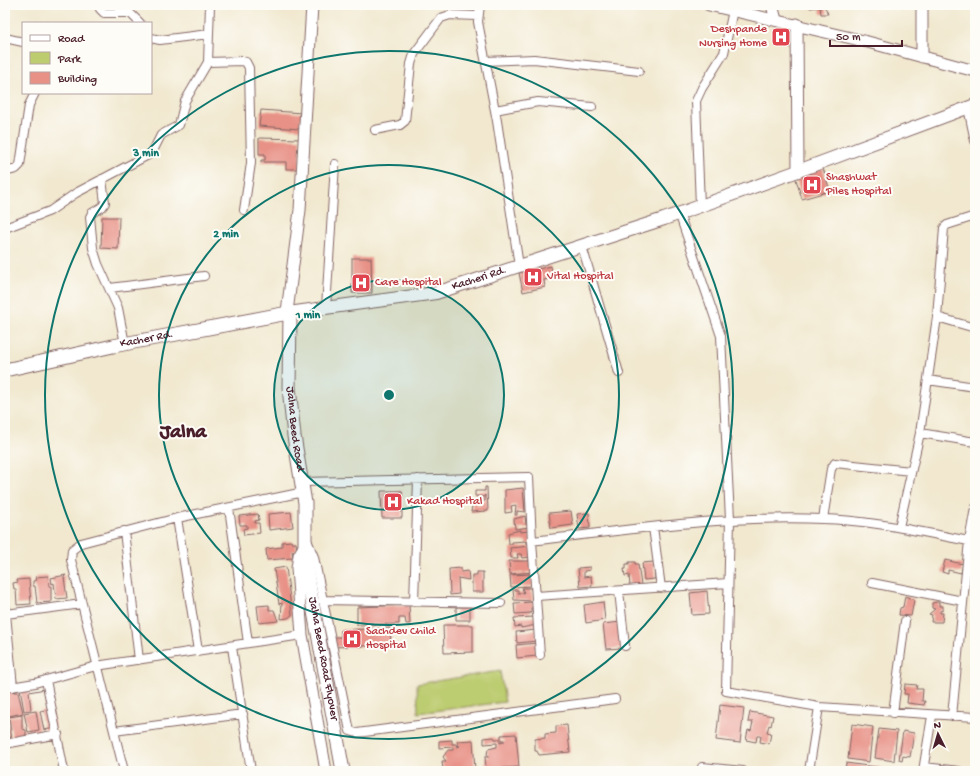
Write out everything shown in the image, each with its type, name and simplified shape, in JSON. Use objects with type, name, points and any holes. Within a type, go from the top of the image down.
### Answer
[{"type":"main road","name":"Kacheri Rd.","points":[[288,312],[436,293],[679,214],[971,106]]},
{"type":"main road","name":"Kacher Rd.","points":[[5,370],[125,344],[288,312]]},
{"type":"main road","name":"Jalna Beed Road","points":[[288,312],[290,315],[289,387],[294,436],[303,487],[305,540]]},
{"type":"main road","name":"Jalna Beed Road Flyover","points":[[305,540],[307,576],[343,771]]},
{"type":"street","points":[[99,5],[100,9],[104,13],[130,13],[139,22]]},
{"type":"street","points":[[5,228],[50,211],[72,195],[152,153],[161,135],[179,125],[185,101],[208,62],[210,5]]},
{"type":"street","points":[[288,312],[300,210],[312,5]]},
{"type":"street","points":[[480,5],[478,16],[495,110],[519,266]]},
{"type":"street","points":[[709,5],[797,24],[975,71]]},
{"type":"street","points":[[772,5],[776,20]]},
{"type":"street","points":[[922,5],[922,57]]},
{"type":"street","points":[[700,206],[696,101],[702,88],[724,53],[733,10]]},
{"type":"street","points":[[375,130],[400,125],[405,121],[413,57],[439,19],[450,15],[478,16]]},
{"type":"street","points":[[797,24],[798,171]]},
{"type":"street","points":[[152,38],[160,40],[209,34]]},
{"type":"street","points":[[5,38],[22,42]]},
{"type":"street","points":[[486,61],[534,59],[639,71]]},
{"type":"street","points":[[208,62],[242,61],[246,62],[249,68],[251,163],[244,210]]},
{"type":"street","points":[[5,172],[16,170],[20,165],[30,105],[35,94]]},
{"type":"street","points":[[495,110],[538,102],[592,107]]},
{"type":"street","points":[[971,106],[975,141]]},
{"type":"street","points":[[326,308],[335,164]]},
{"type":"street","points":[[102,179],[105,203],[102,207],[92,213],[90,223],[98,264],[118,308],[125,344]]},
{"type":"street","points":[[679,214],[721,336],[730,519],[726,691],[819,707],[932,716],[975,717]]},
{"type":"street","points":[[899,527],[920,433],[928,380],[937,317],[944,228],[947,225],[975,216]]},
{"type":"street","points":[[582,246],[619,373]]},
{"type":"street","points":[[110,288],[204,276]]},
{"type":"street","points":[[937,317],[975,328]]},
{"type":"street","points":[[928,380],[975,387]]},
{"type":"street","points":[[920,433],[975,442]]},
{"type":"street","points":[[823,519],[831,469],[835,463],[911,471]]},
{"type":"street","points":[[124,771],[96,666],[71,560],[72,550],[81,543],[124,531],[177,518],[229,508],[303,487],[418,480],[529,477],[540,655]]},
{"type":"street","points":[[414,602],[418,480]]},
{"type":"street","points":[[229,508],[248,643]]},
{"type":"street","points":[[952,716],[969,541],[975,508]]},
{"type":"street","points":[[177,518],[198,652]]},
{"type":"street","points":[[532,541],[730,519],[823,519],[899,527],[969,541]]},
{"type":"street","points":[[653,527],[661,588]]},
{"type":"street","points":[[124,531],[139,660]]},
{"type":"street","points":[[305,540],[312,551],[347,724],[350,731],[353,732],[615,699]]},
{"type":"street","points":[[305,540],[299,555],[297,568],[302,635],[326,771]]},
{"type":"street","points":[[536,596],[728,583]]},
{"type":"street","points":[[872,583],[963,601]]},
{"type":"street","points":[[619,590],[625,646]]},
{"type":"street","points":[[322,600],[501,603]]},
{"type":"street","points":[[5,604],[9,687],[46,680],[96,666],[232,647],[248,643],[302,635]]},
{"type":"street","points":[[6,614],[82,604]]},
{"type":"street","points":[[893,713],[905,622]]},
{"type":"street","points":[[232,647],[251,771]]},
{"type":"street","points":[[46,680],[58,734],[64,771]]},
{"type":"street","points":[[809,771],[819,707]]},
{"type":"street","points":[[114,731],[243,714]]},
{"type":"street","points":[[932,716],[924,769],[958,771]]},
{"type":"street","points":[[5,744],[58,734]]},
{"type":"street","points":[[702,767],[742,771]]},
{"type":"green space","points":[[500,671],[505,702],[418,713],[417,684]]},
{"type":"building","points":[[810,5],[827,5],[825,7],[828,14],[821,14],[820,7],[810,8]]},
{"type":"building","points":[[261,110],[302,113],[300,129],[259,126]]},
{"type":"building","points":[[259,138],[300,139],[300,169],[286,169],[286,162],[261,162],[261,160],[265,160],[265,154],[259,154]]},
{"type":"building","points":[[823,168],[830,191],[802,199],[795,176]]},
{"type":"building","points":[[102,217],[119,217],[118,249],[101,248]]},
{"type":"building","points":[[352,258],[371,258],[372,293],[352,293]]},
{"type":"building","points":[[551,266],[553,278],[544,280],[545,287],[523,292],[519,273]]},
{"type":"building","points":[[485,487],[487,487],[488,511],[471,512],[473,500],[477,500],[477,506],[481,505],[480,501],[485,501],[485,495],[484,497],[475,496],[475,491],[485,491]]},
{"type":"building","points":[[523,488],[525,512],[517,511],[517,515],[515,515],[516,505],[511,506],[512,512],[505,513],[505,490]]},
{"type":"building","points":[[381,491],[402,491],[402,518],[382,518]]},
{"type":"building","points":[[571,511],[573,525],[551,528],[549,513]]},
{"type":"building","points":[[291,512],[293,527],[269,530],[268,514]]},
{"type":"building","points":[[589,513],[590,528],[579,529],[577,514]]},
{"type":"building","points":[[258,514],[259,520],[255,521],[255,523],[259,523],[260,533],[244,535],[243,529],[247,528],[247,525],[240,525],[239,516]]},
{"type":"building","points":[[525,516],[526,525],[529,524],[529,527],[515,529],[514,519]]},
{"type":"building","points":[[520,530],[520,532],[530,531],[531,543],[526,544],[526,541],[512,542],[512,544],[509,544],[508,533]]},
{"type":"building","points":[[291,541],[292,543],[296,543],[297,551],[292,551],[293,558],[267,560],[266,549],[282,547],[282,542]]},
{"type":"building","points":[[531,546],[532,557],[522,558],[521,554],[517,554],[518,558],[511,558],[510,548]]},
{"type":"building","points":[[532,558],[533,572],[510,574],[509,561],[529,561],[529,559]]},
{"type":"building","points":[[945,560],[963,564],[961,573],[948,570],[948,574],[942,572]]},
{"type":"building","points":[[629,562],[635,562],[635,564],[638,564],[641,585],[630,586],[629,575],[625,576],[624,569],[626,569],[626,564],[629,564]]},
{"type":"building","points":[[654,562],[655,579],[644,580],[642,563]]},
{"type":"building","points":[[286,567],[292,615],[288,618],[281,619],[282,603],[279,604],[274,569]]},
{"type":"building","points":[[590,567],[590,570],[584,571],[584,577],[591,576],[592,586],[580,587],[578,568]]},
{"type":"building","points":[[461,568],[461,572],[468,571],[469,580],[458,578],[459,594],[450,595],[449,569]]},
{"type":"building","points":[[477,572],[483,572],[483,592],[472,592],[472,575],[477,575]]},
{"type":"building","points":[[532,574],[533,586],[511,587],[510,575]]},
{"type":"building","points":[[66,575],[64,577],[67,598],[56,599],[54,583],[52,584],[51,578]]},
{"type":"building","points":[[48,576],[49,586],[51,586],[51,602],[37,603],[33,581],[37,580],[36,577]]},
{"type":"building","points":[[29,579],[31,604],[17,605],[16,589],[14,589],[13,583],[18,582],[17,580]]},
{"type":"building","points":[[522,588],[531,588],[533,601],[514,600],[513,590],[518,590],[518,593],[524,593]]},
{"type":"building","points":[[707,591],[709,614],[692,615],[690,593]]},
{"type":"building","points":[[905,596],[914,600],[911,616],[899,615],[900,608],[903,607]]},
{"type":"building","points":[[534,602],[534,607],[531,608],[531,613],[515,614],[514,603]]},
{"type":"building","points":[[603,602],[605,620],[586,623],[584,605]]},
{"type":"building","points":[[939,602],[939,606],[943,606],[943,610],[940,611],[940,613],[943,613],[942,622],[931,622],[932,615],[929,614],[935,609],[932,608],[932,603]]},
{"type":"building","points":[[269,605],[269,610],[274,610],[278,621],[259,623],[257,606]]},
{"type":"building","points":[[409,605],[410,624],[406,624],[405,618],[399,618],[399,624],[357,625],[357,607]]},
{"type":"building","points":[[456,607],[470,607],[470,620],[456,620]]},
{"type":"building","points":[[535,617],[536,625],[521,628],[521,626],[515,627],[514,618]]},
{"type":"building","points":[[621,622],[623,648],[606,649],[603,624]]},
{"type":"building","points":[[443,625],[473,625],[473,652],[444,653]]},
{"type":"building","points":[[390,628],[391,645],[334,647],[334,637],[341,637],[341,630]]},
{"type":"building","points":[[536,630],[537,641],[517,643],[516,632]]},
{"type":"building","points":[[538,643],[538,648],[535,648],[537,656],[517,658],[516,645]]},
{"type":"building","points":[[905,684],[917,685],[916,689],[923,689],[922,701],[925,701],[924,705],[907,703],[908,694],[904,694]]},
{"type":"building","points":[[44,685],[45,689],[29,692],[31,710],[24,711],[20,688]]},
{"type":"building","points":[[14,688],[14,692],[18,692],[23,713],[9,716],[5,690]]},
{"type":"building","points":[[720,705],[744,708],[740,743],[716,740]]},
{"type":"building","points":[[51,709],[55,728],[44,730],[40,711]]},
{"type":"building","points":[[36,711],[39,730],[28,732],[24,713]]},
{"type":"building","points":[[750,712],[773,716],[771,726],[769,725],[767,732],[771,733],[769,744],[760,742],[761,736],[757,736],[756,742],[746,740],[748,730],[751,731],[753,722],[748,722]]},
{"type":"building","points":[[22,715],[22,729],[26,730],[26,734],[23,738],[12,739],[9,717]]},
{"type":"building","points":[[5,718],[7,718],[10,739],[5,740]]},
{"type":"building","points":[[852,724],[873,727],[869,762],[848,759]]},
{"type":"building","points":[[567,725],[570,752],[539,755],[537,751],[535,751],[535,739],[545,738],[545,734],[556,733],[556,726]]},
{"type":"building","points":[[879,729],[897,731],[894,761],[875,758]]},
{"type":"building","points":[[903,731],[914,733],[910,757],[903,756],[902,761],[899,760]]},
{"type":"building","points":[[516,734],[519,767],[486,769],[485,757],[489,757],[487,754],[488,749],[497,747],[497,743],[484,744],[484,738],[494,737],[495,739],[500,739],[500,743],[504,742],[504,740],[501,740],[501,735]]},
{"type":"building","points":[[452,740],[452,744],[456,744],[457,747],[460,746],[458,745],[457,741],[473,740],[475,770],[443,771],[442,761],[446,761],[443,757],[448,750],[453,750],[453,747],[439,748],[439,741]]},
{"type":"building","points":[[846,763],[883,768],[883,771],[845,771]]},
{"type":"place","name":"Deshpande Nursing Home","points":[[781,37]]},
{"type":"place","name":"Shashwat Piles Hospital","points":[[812,185]]},
{"type":"place","name":"Vital Hospital","points":[[533,277]]},
{"type":"place","name":"Care Hospital","points":[[361,283]]},
{"type":"place","name":"Kakad Hospital","points":[[393,502]]},
{"type":"place","name":"Sachdev Child Hospital","points":[[352,639]]},
{"type":"district","name":"Jalna","points":[[183,433]]}]
